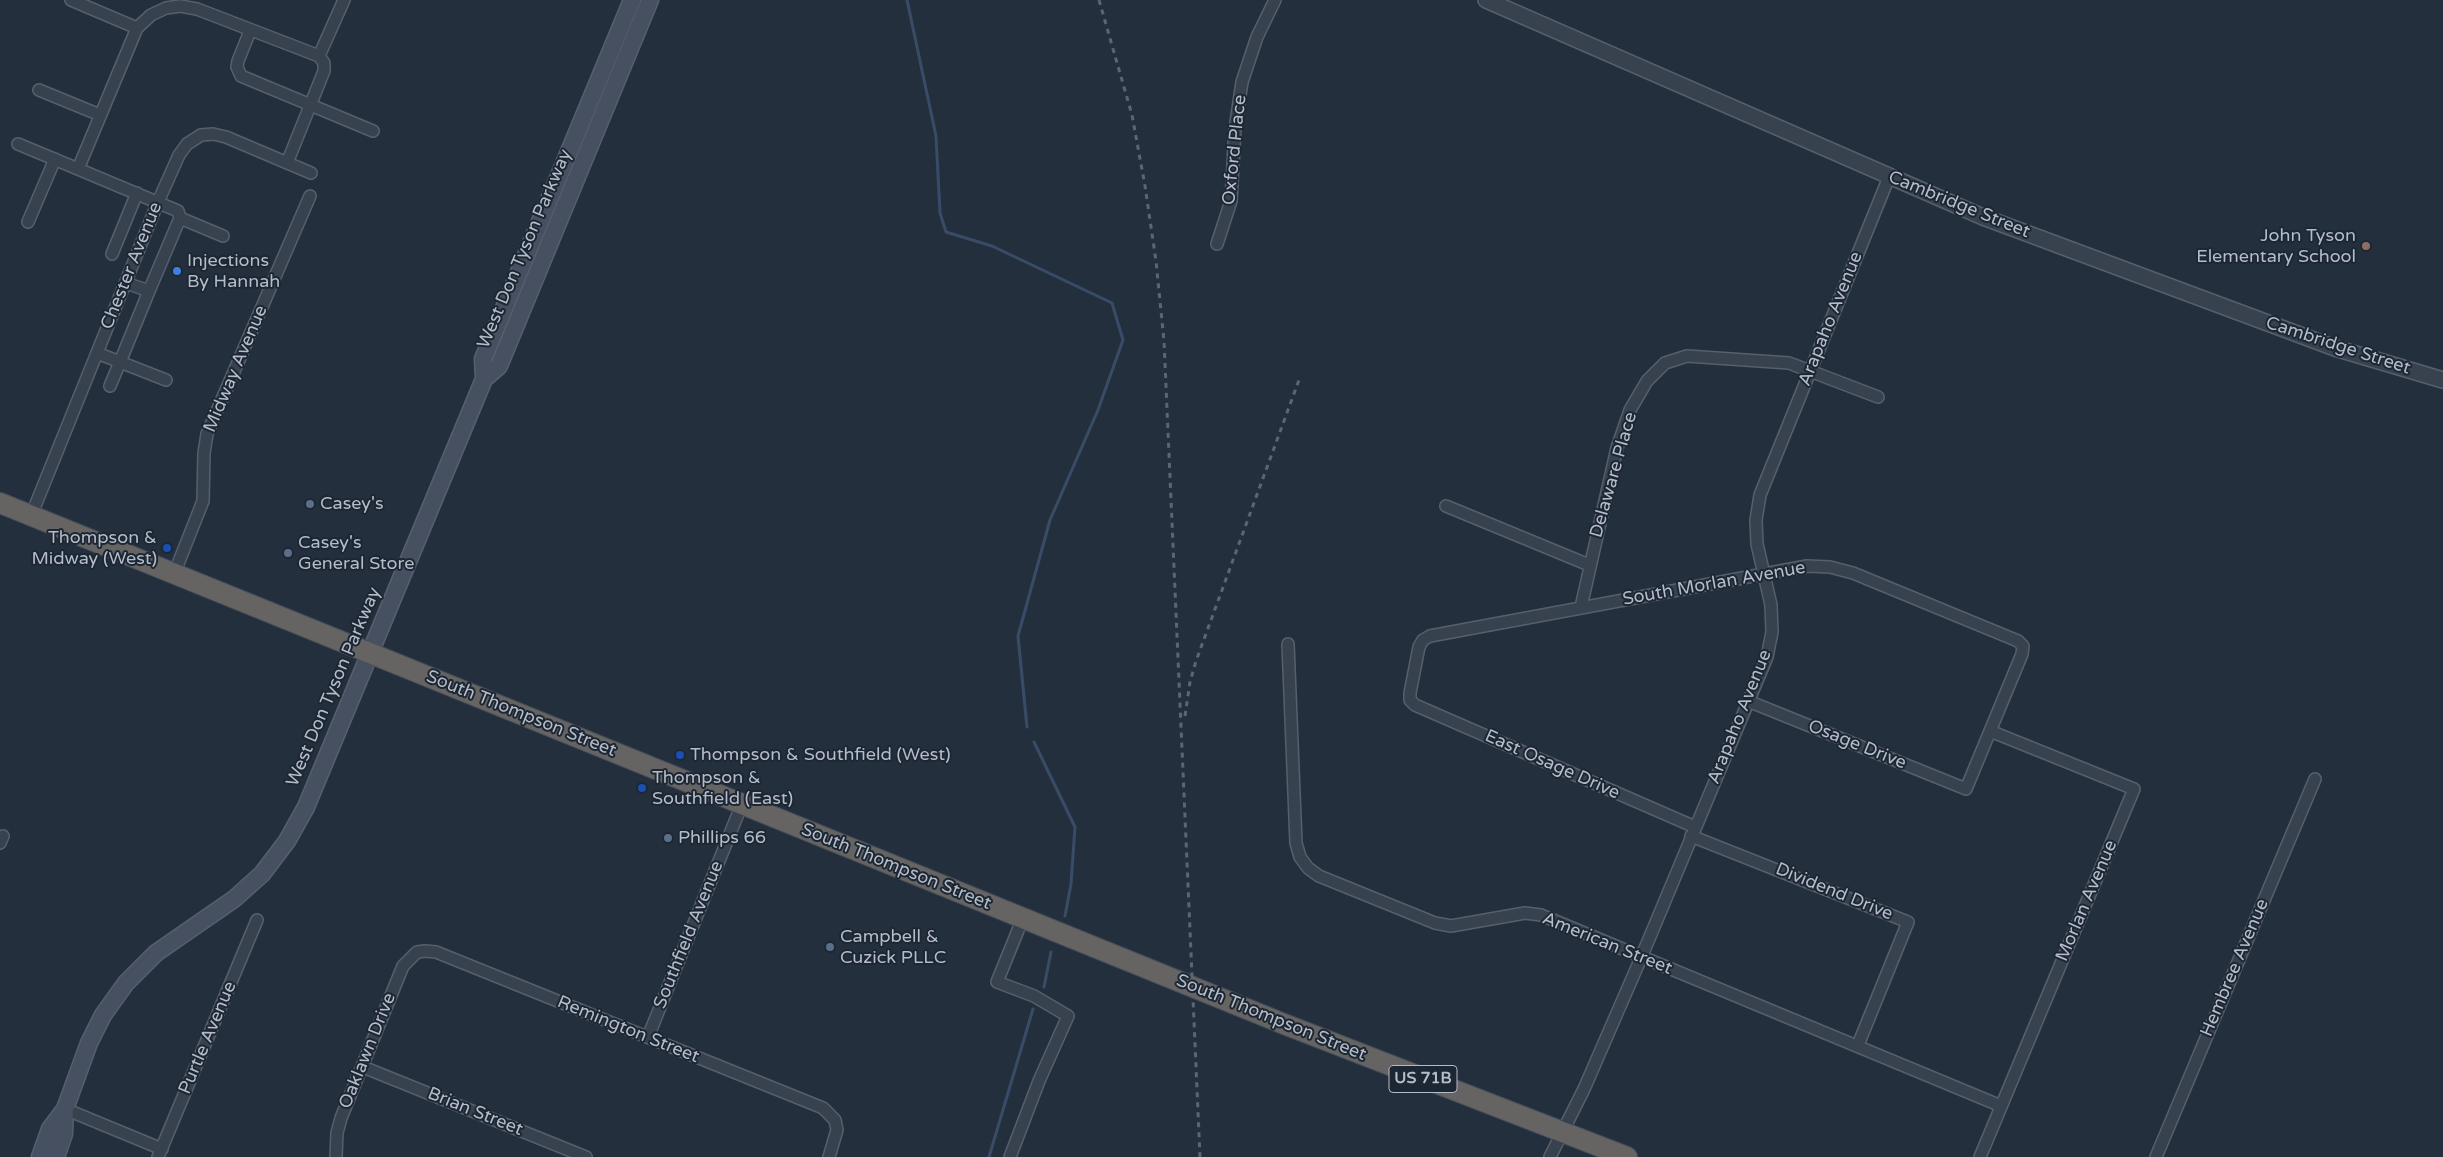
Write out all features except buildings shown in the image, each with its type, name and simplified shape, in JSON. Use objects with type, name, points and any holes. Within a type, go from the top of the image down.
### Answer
[{"type":"highway","name":"South Thompson Street","points":[[0,503],[1284,1024],[1627,1157]]},
{"type":"main road","points":[[484,379],[483,359],[632,0]]},
{"type":"main road","name":"West Don Tyson Parkway","points":[[40,1157],[50,1129],[65,1109],[90,1042],[103,1015],[126,982],[156,953],[234,899],[262,874],[288,841],[306,807],[484,379],[498,366],[650,0]]},
{"type":"main road","name":"West Don Tyson Parkway","points":[[56,1157],[64,1134],[65,1109]]},
{"type":"street","points":[[70,0],[137,28]]},
{"type":"street","points":[[320,56],[344,0]]},
{"type":"street","name":"Oxford Place","points":[[1217,244],[1231,201],[1235,129],[1242,82],[1257,37],[1275,0]]},
{"type":"street","name":"Cambridge Street","points":[[1486,0],[1983,217],[2335,348],[2443,380]]},
{"type":"street","points":[[78,169],[137,28],[151,15],[166,8],[180,6],[197,9],[250,31],[320,56],[324,63],[324,71],[287,163]]},
{"type":"street","points":[[250,31],[238,61],[237,68],[241,76],[373,131]]},
{"type":"street","points":[[39,90],[100,116]]},
{"type":"street","name":"Chester Avenue","points":[[31,516],[158,202],[179,155],[187,144],[200,135],[213,134],[226,137],[311,173]]},
{"type":"street","points":[[18,144],[178,211],[180,218],[110,386]]},
{"type":"street","points":[[28,222],[55,159]]},
{"type":"street","name":"Arapaho Avenue","points":[[1550,1157],[1584,1089],[1641,958],[1767,657],[1772,632],[1771,605],[1757,544],[1756,520],[1760,495],[1890,177]]},
{"type":"street","points":[[112,254],[137,193]]},
{"type":"street","name":"Midway Avenue","points":[[174,574],[203,501],[204,453],[208,434],[310,196]]},
{"type":"street","points":[[180,218],[223,236]]},
{"type":"street","points":[[126,283],[149,291]]},
{"type":"street","points":[[97,353],[166,380]]},
{"type":"street","name":"Delaware Place","points":[[1581,607],[1617,448],[1630,410],[1646,381],[1665,363],[1687,356],[1789,363],[1878,397]]},
{"type":"street","points":[[1446,506],[1589,565]]},
{"type":"street","name":"South Morlan Avenue","points":[[1410,700],[1423,640],[1430,636],[1807,566],[1830,567],[1853,572],[2018,641],[2023,646],[2022,654],[1990,730]]},
{"type":"street","name":"American Street","points":[[1288,644],[1296,842],[1300,858],[1308,868],[1319,876],[1435,923],[1451,926],[1525,913],[1541,915],[2001,1106]]},
{"type":"street","name":"East Osage Drive","points":[[1410,700],[1415,705],[1693,831]]},
{"type":"street","name":"Osage Drive","points":[[1748,701],[1966,789],[1990,730]]},
{"type":"street","name":"Morlan Avenue","points":[[1980,1157],[2134,789],[1990,730]]},
{"type":"street","name":"Hembree Avenue","points":[[2156,1157],[2315,779]]},
{"type":"street","name":"Southfield Avenue","points":[[648,1037],[742,804]]},
{"type":"street","name":"Dividend Drive","points":[[1693,831],[1908,922],[1858,1045]]},
{"type":"street","points":[[1010,1157],[1039,1081],[1068,1016],[1034,996],[997,982],[1023,918]]},
{"type":"street","name":"Purtle Avenue","points":[[160,1153],[257,920]]},
{"type":"street","name":"Remington Street","points":[[417,952],[436,952],[823,1108],[835,1120],[837,1130],[836,1141],[829,1157]]},
{"type":"street","name":"Oaklawn Drive","points":[[336,1157],[337,1133],[363,1067],[403,966],[417,952]]},
{"type":"street","name":"Brian Street","points":[[363,1067],[586,1157]]},
{"type":"street","points":[[65,1109],[160,1153]]},
{"type":"waterway","points":[[907,0],[936,136],[940,213],[946,232],[992,246],[1112,303],[1123,340],[1098,410],[1050,520],[1018,636],[1027,727]]},
{"type":"waterway","points":[[1034,742],[1075,827],[1071,884],[1065,916]]},
{"type":"waterway","points":[[1044,987],[1051,952]]},
{"type":"waterway","points":[[989,1157],[1033,1009]]},
{"type":"railway","points":[[1099,0],[1132,115],[1156,261],[1164,341],[1200,1157]]},
{"type":"railway","points":[[1185,716],[1190,682],[1196,661],[1299,380]]},
{"type":"place","name":"John Tyson Elementary School","points":[[2366,246]]},
{"type":"place","name":"Injections By Hannah","points":[[177,271]]},
{"type":"place","name":"Casey's","points":[[310,504]]},
{"type":"place","name":"Thompson & Midway (West)","points":[[167,548]]},
{"type":"place","name":"Casey's General Store","points":[[288,553]]},
{"type":"place","name":"Thompson & Southfield (West)","points":[[680,755]]},
{"type":"place","name":"Thompson & Southfield (East)","points":[[642,788]]},
{"type":"place","name":"Phillips 66","points":[[668,838]]},
{"type":"place","name":"Campbell & Cuzick PLLC","points":[[830,947]]}]
